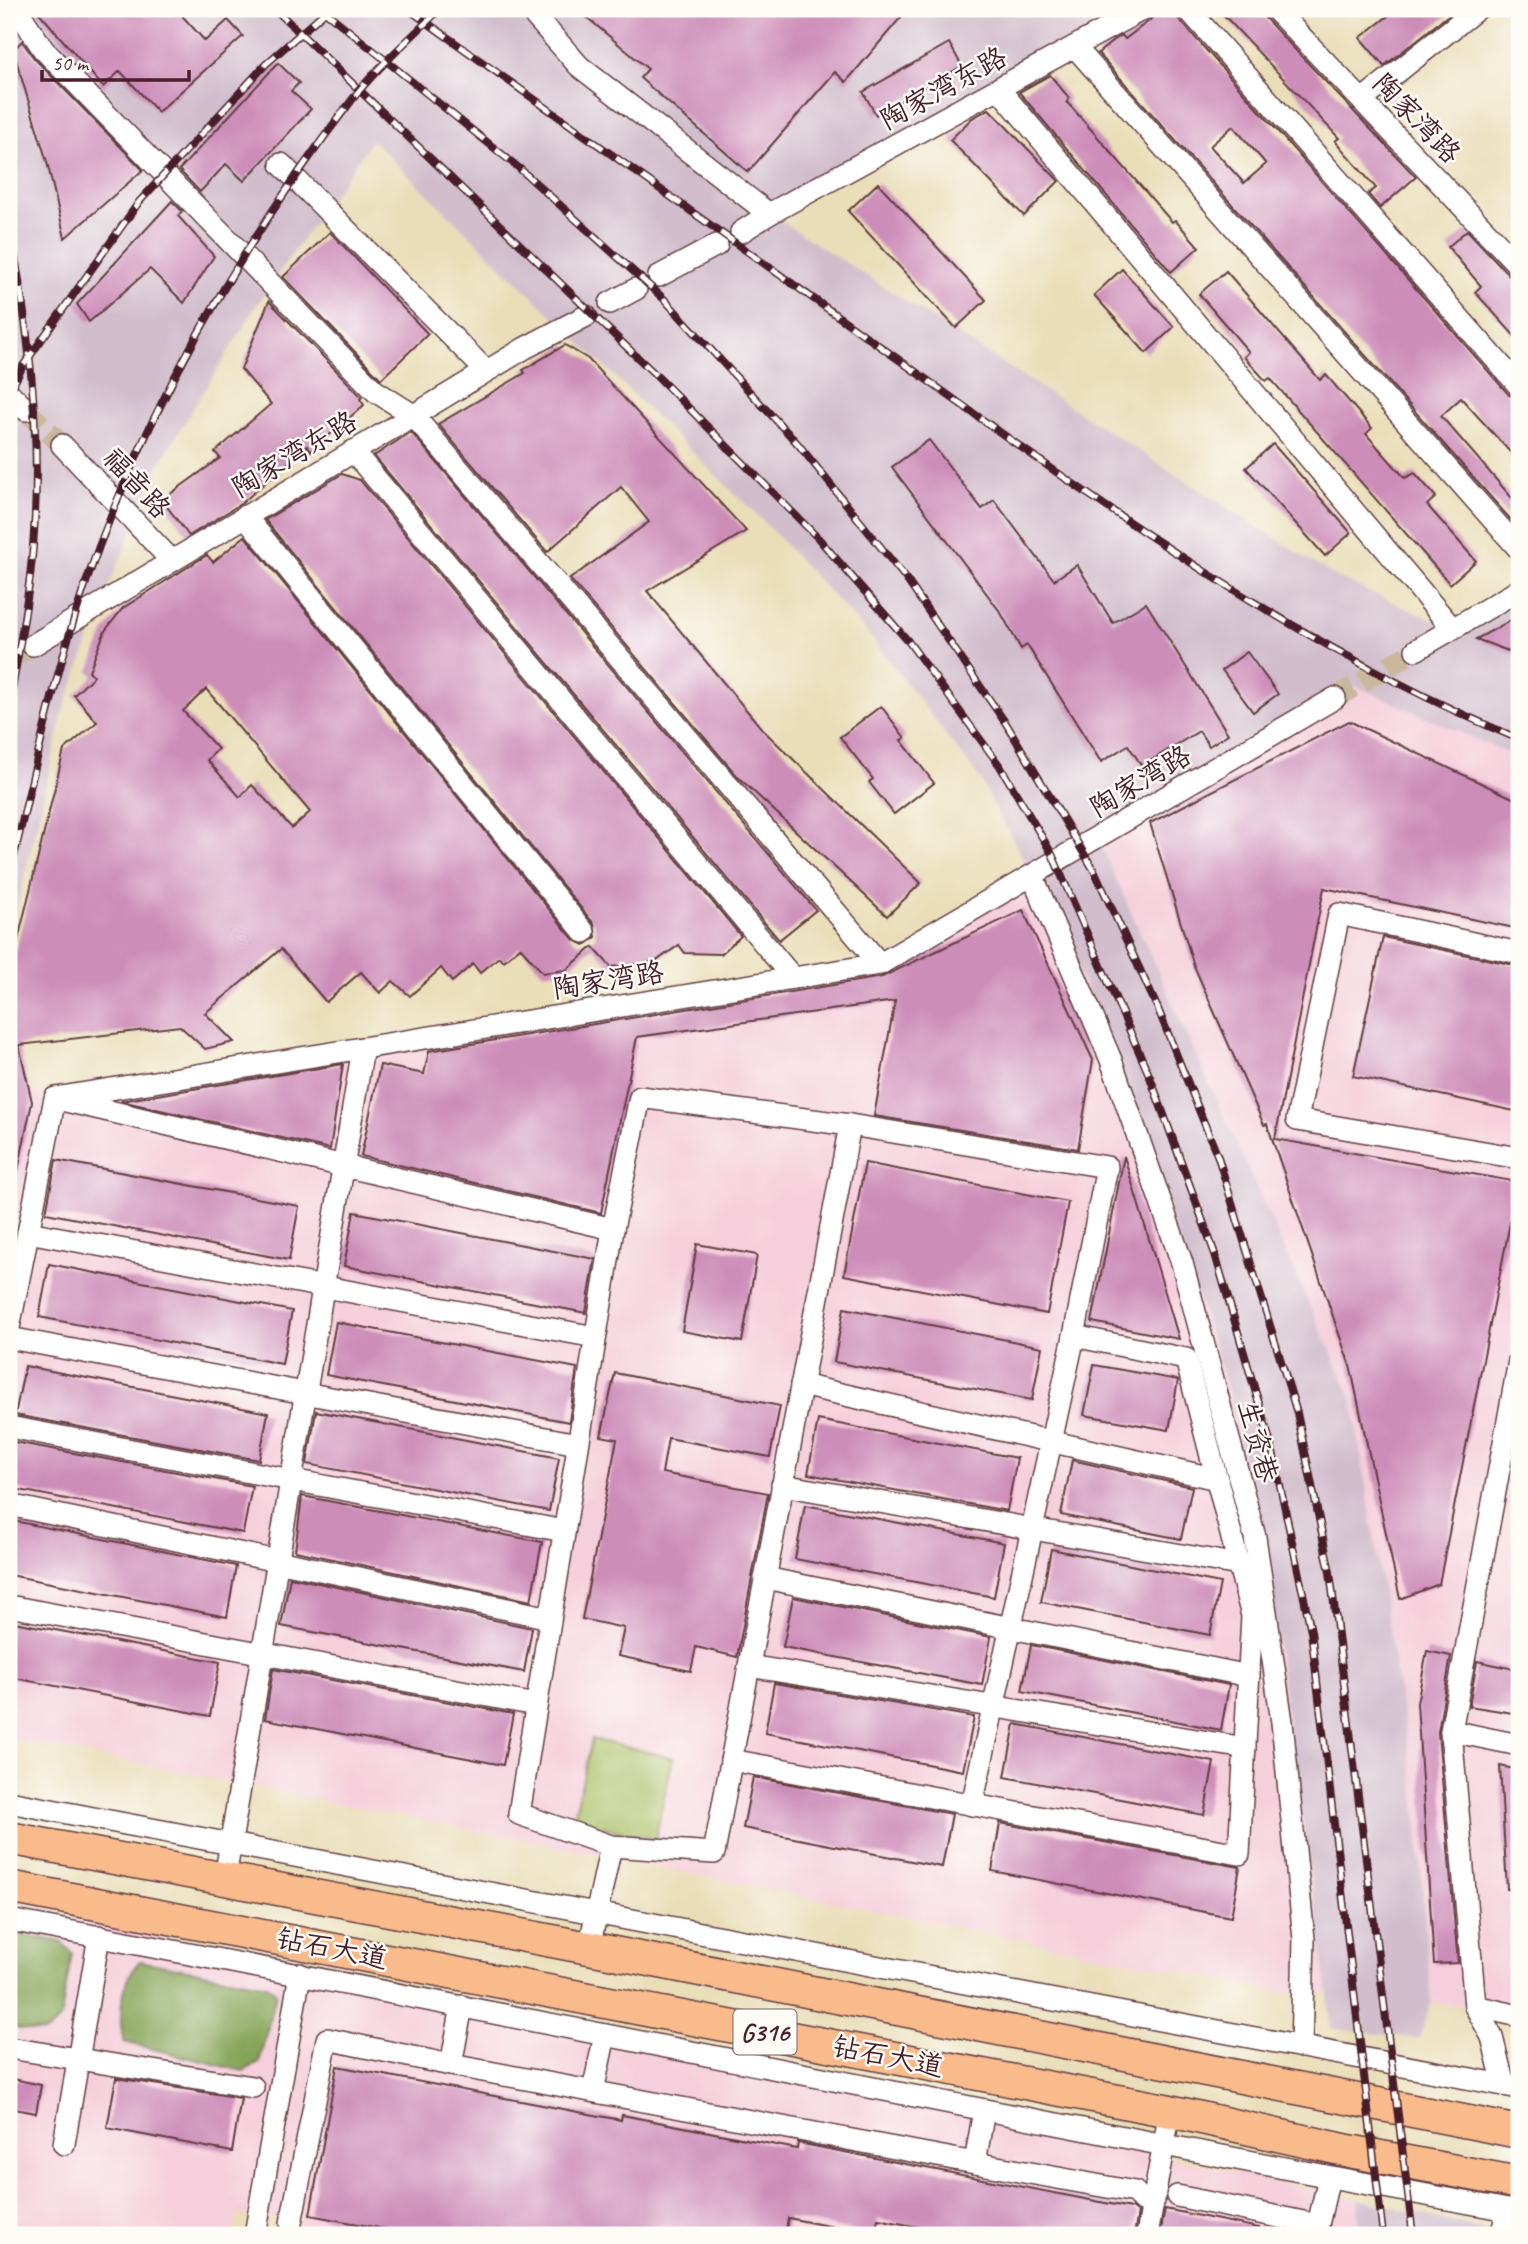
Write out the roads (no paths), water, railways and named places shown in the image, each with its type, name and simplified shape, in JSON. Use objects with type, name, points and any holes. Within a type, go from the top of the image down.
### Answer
[{"type":"highway","name":"钻石大道","points":[[9,1838],[589,1948],[1519,2132]]},
{"type":"highway","name":"钻石大道","points":[[9,1887],[1170,2111],[1349,2151],[1515,2202]]},
{"type":"street","points":[[17,9],[43,49],[365,381],[413,415],[880,964]]},
{"type":"street","points":[[529,9],[579,66],[769,214]]},
{"type":"street","name":"陶家湾东路","points":[[741,232],[769,214],[1143,9]]},
{"type":"street","points":[[1188,9],[1519,386]]},
{"type":"street","name":"陶家湾路","points":[[1275,9],[1519,266]]},
{"type":"street","points":[[1362,100],[1477,9]]},
{"type":"street","points":[[1075,47],[1519,549]]},
{"type":"street","points":[[999,89],[1452,628]]},
{"type":"street","points":[[281,164],[486,372]]},
{"type":"street","points":[[659,276],[717,245]]},
{"type":"street","points":[[610,303],[636,289]]},
{"type":"street","name":"陶家湾东路","points":[[33,645],[413,415],[586,316]]},
{"type":"street","points":[[9,393],[26,410]]},
{"type":"street","name":"福音路","points":[[62,445],[171,560]]},
{"type":"street","points":[[353,451],[793,978]]},
{"type":"street","points":[[245,516],[584,932]]},
{"type":"street","points":[[1416,650],[1519,590]]},
{"type":"street","name":"陶家湾路","points":[[55,1098],[880,964],[1033,877],[1335,698]]},
{"type":"street","name":"生资巷","points":[[1033,877],[1111,1060],[1182,1263],[1255,1537],[1282,1722],[1304,1939],[1301,2047]]},
{"type":"street","points":[[1519,953],[1339,914],[1297,1120],[1519,1158]]},
{"type":"street","points":[[225,1878],[363,1048]]},
{"type":"street","points":[[850,1125],[714,1853],[611,1846],[519,1814],[613,1229],[640,1097],[850,1125],[1107,1167],[1074,1336],[972,1805]]},
{"type":"street","points":[[9,1328],[55,1098],[613,1229]]},
{"type":"street","points":[[28,1232],[595,1337]]},
{"type":"street","points":[[731,1760],[1239,1854],[1252,1616],[1186,1359],[1074,1336]]},
{"type":"street","points":[[9,1338],[578,1444]]},
{"type":"street","points":[[1512,2087],[1492,2037],[1475,2006],[1451,1731],[1519,1361]]},
{"type":"street","points":[[801,1385],[1217,1479]]},
{"type":"street","points":[[9,1427],[564,1531]]},
{"type":"street","points":[[782,1485],[1239,1564]]},
{"type":"street","points":[[9,1504],[277,1558],[550,1618]]},
{"type":"street","points":[[765,1578],[1248,1676]]},
{"type":"street","points":[[9,1606],[536,1705]]},
{"type":"street","points":[[749,1666],[1245,1748]]},
{"type":"street","points":[[1451,1731],[1519,1745]]},
{"type":"street","points":[[9,1802],[1512,2087]]},
{"type":"street","points":[[87,1853],[91,1818]]},
{"type":"street","points":[[589,1948],[611,1846]]},
{"type":"street","points":[[9,1920],[300,1973],[1164,2147],[1329,2177],[1515,2202],[1501,2235]]},
{"type":"street","points":[[239,1962],[246,1931]]},
{"type":"street","points":[[64,2144],[99,1937]]},
{"type":"street","points":[[255,2235],[300,1973]]},
{"type":"street","points":[[571,2028],[578,1996]]},
{"type":"street","points":[[451,2065],[462,2006]]},
{"type":"street","points":[[1475,2006],[1519,2016]]},
{"type":"street","points":[[593,2091],[605,2035]]},
{"type":"street","points":[[291,2223],[327,2039],[451,2065],[1135,2192],[1142,2201]]},
{"type":"street","points":[[9,2048],[253,2087]]},
{"type":"street","points":[[975,2162],[984,2110]]},
{"type":"street","points":[[1147,2235],[1170,2111]]},
{"type":"street","points":[[1177,2196],[1318,2225],[1329,2177]]},
{"type":"tunnel","points":[[26,410],[62,445]]},
{"type":"tunnel","points":[[9,660],[33,645]]},
{"type":"tunnel","points":[[1335,698],[1416,650]]},
{"type":"railway","points":[[275,9],[659,378],[818,538],[908,641],[1000,766],[1052,854],[1150,1077],[1215,1254],[1272,1448],[1311,1631],[1383,2235]]},
{"type":"railway","points":[[322,9],[519,168],[664,299],[798,444],[904,576],[1007,725],[1095,872],[1158,1009],[1218,1157],[1297,1413],[1330,1572],[1413,2235]]},
{"type":"railway","points":[[9,393],[23,366],[139,202],[266,64],[328,9]]},
{"type":"railway","points":[[408,9],[1129,522],[1280,618],[1358,662],[1438,703],[1519,739]]},
{"type":"railway","points":[[9,878],[52,697],[83,591],[107,525],[165,395],[235,271],[313,152],[364,85],[440,9]]},
{"type":"railway","points":[[9,226],[24,312],[36,444],[30,576],[9,708]]}]
